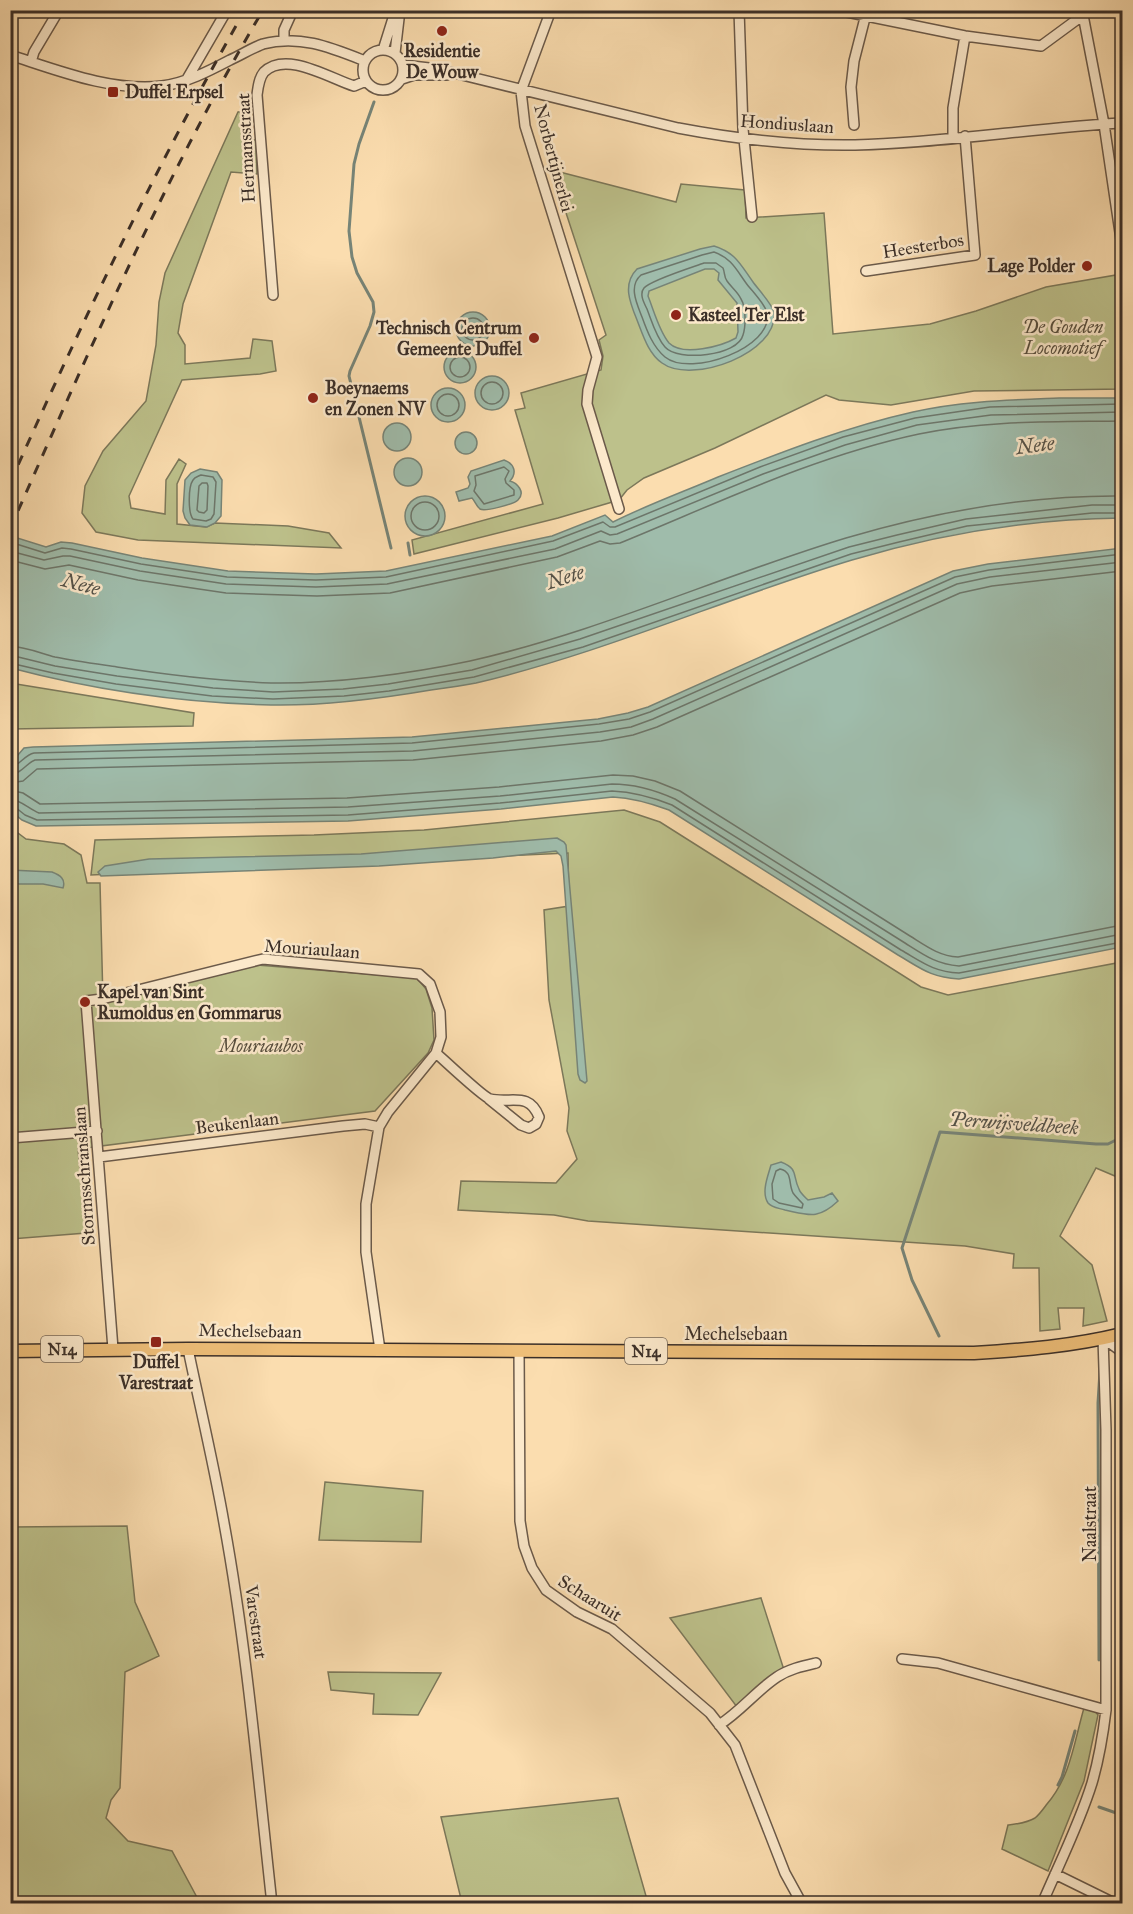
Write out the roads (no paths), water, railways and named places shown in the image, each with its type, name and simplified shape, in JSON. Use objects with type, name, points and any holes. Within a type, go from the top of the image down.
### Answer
[{"type":"main road","name":"Mechelsebaan","points":[[188,1348],[974,1353],[1031,1350],[1122,1334]]},
{"type":"main road","name":"N14","points":[[10,1351],[188,1348]]},
{"type":"street","points":[[31,62],[34,52],[59,10]]},
{"type":"street","points":[[187,80],[227,10]]},
{"type":"street","points":[[284,41],[284,30],[293,10]]},
{"type":"street","points":[[383,50],[394,15],[399,10]]},
{"type":"street","points":[[395,53],[399,10]]},
{"type":"street","name":"Norbertijnerlei","points":[[551,10],[521,91],[525,126],[597,357],[588,390],[587,404],[619,509]]},
{"type":"street","points":[[739,10],[745,138],[752,217]]},
{"type":"street","points":[[837,10],[866,13],[965,36],[1041,46],[1087,13],[1122,246]]},
{"type":"street","points":[[854,125],[851,87],[854,61],[866,13]]},
{"type":"street","points":[[953,137],[953,108],[965,36]]},
{"type":"street","points":[[10,55],[79,76],[141,86],[161,86],[187,80],[261,45],[284,41],[320,45],[365,61]]},
{"type":"street","points":[[366,81],[363,72],[365,61],[372,54],[383,50],[395,53],[400,59],[403,65],[402,79]]},
{"type":"street","name":"Hermansstraat","points":[[273,295],[257,95],[259,81],[263,73],[280,64],[304,66],[354,86],[366,81]]},
{"type":"street","name":"Hondiuslaan","points":[[403,65],[438,69],[697,132],[808,144],[854,145],[1122,123]]},
{"type":"street","name":"Hondiuslaan","points":[[366,81],[372,87],[380,90],[390,90],[402,79],[414,75],[456,75]]},
{"type":"street","name":"Heesterbos","points":[[866,271],[975,255],[965,136]]},
{"type":"street","name":"Mouriaulaan","points":[[86,1001],[263,960],[419,974],[430,984],[440,1012],[441,1037],[436,1053]]},
{"type":"street","name":"Stormsschranslaan","points":[[86,1001],[113,1349]]},
{"type":"street","points":[[380,1350],[366,1252],[366,1204],[379,1127],[388,1112],[436,1053],[489,1099],[521,1125],[529,1128],[536,1124],[539,1117],[535,1106],[525,1101],[489,1099]]},
{"type":"street","points":[[365,1124],[388,1112]]},
{"type":"street","name":"Beukenlaan","points":[[99,1157],[365,1124],[379,1127]]},
{"type":"street","points":[[10,1138],[97,1131]]},
{"type":"street","points":[[1103,1338],[1122,1352]]},
{"type":"street","name":"Naalstraat","points":[[1042,1904],[1077,1824],[1092,1782],[1101,1746],[1106,1710],[1106,1452],[1103,1338]]},
{"type":"street","name":"Varestraat","points":[[188,1348],[224,1523],[234,1584],[272,1904]]},
{"type":"street","name":"Schaaruit","points":[[519,1350],[520,1521],[524,1546],[532,1568],[546,1590],[576,1612],[612,1629],[710,1713],[735,1745],[785,1873],[802,1904]]},
{"type":"street","points":[[902,1659],[938,1663],[1106,1710]]},
{"type":"street","points":[[719,1725],[746,1705],[777,1677],[797,1667],[816,1663]]},
{"type":"street","points":[[1055,1874],[1116,1904]]},
{"type":"water","points":[[714,246],[728,252],[737,260],[773,309],[772,327],[763,340],[749,352],[731,361],[693,370],[676,369],[657,359],[646,343],[630,300],[630,281],[637,269]],"holes":[[[705,269],[714,269],[719,273],[718,280],[737,303],[738,332],[736,338],[702,349],[675,347],[665,338],[648,296],[649,291]]]},
{"type":"water","points":[[473,312],[485,317],[490,329],[485,341],[473,346],[461,341],[456,329],[461,317]]},
{"type":"water","points":[[460,351],[471,356],[476,367],[471,378],[460,383],[449,378],[444,367],[449,356]]},
{"type":"water","points":[[492,376],[504,381],[509,393],[504,405],[492,410],[480,405],[475,393],[480,381]]},
{"type":"water","points":[[448,388],[460,393],[465,405],[460,417],[448,422],[436,417],[431,405],[436,393]]},
{"type":"water","name":"Nete","points":[[1059,398],[1122,398],[1122,518],[1020,525],[951,536],[885,551],[805,575],[618,641],[524,671],[476,683],[391,696],[331,703],[239,704],[107,689],[11,668],[11,536],[46,547],[61,542],[72,543],[142,558],[228,571],[316,574],[386,571],[552,536],[605,515],[613,522],[766,458],[888,418],[931,408],[967,403]]},
{"type":"water","points":[[397,423],[407,427],[411,437],[407,447],[397,451],[387,447],[383,437],[387,427]]},
{"type":"water","points":[[466,432],[474,435],[477,443],[474,451],[466,454],[458,451],[455,443],[458,435]]},
{"type":"water","points":[[408,458],[418,462],[422,472],[418,482],[408,486],[398,482],[394,472],[398,462]]},
{"type":"water","points":[[504,460],[514,469],[514,475],[510,481],[521,491],[518,500],[511,504],[483,510],[472,498],[459,501],[456,492],[468,488],[470,484],[468,477],[471,471]]},
{"type":"water","points":[[200,469],[217,472],[222,480],[221,516],[207,527],[190,525],[183,511],[185,480],[191,473]]},
{"type":"water","points":[[425,496],[439,502],[445,516],[439,530],[425,536],[411,530],[405,516],[411,502]]},
{"type":"water","points":[[1122,548],[1122,947],[959,979],[933,974],[898,955],[669,810],[641,801],[613,797],[501,809],[348,821],[36,826],[22,820],[11,811],[11,763],[24,748],[412,737],[598,719],[648,707],[953,571],[988,564]]},
{"type":"water","points":[[557,838],[566,845],[587,1081],[585,1083],[580,1080],[578,1074],[563,866],[561,856],[556,851],[379,866],[101,876],[98,872],[105,866],[149,859],[361,854]]},
{"type":"water","points":[[10,870],[58,874],[64,882],[63,888],[11,882]]},
{"type":"water","points":[[781,1162],[793,1170],[800,1190],[808,1200],[832,1193],[838,1201],[819,1214],[801,1213],[770,1205],[765,1194],[767,1179],[771,1165]]},
{"type":"waterway","points":[[374,102],[354,164],[349,231],[352,257],[357,273],[373,302],[374,312],[349,376],[391,548]]},
{"type":"waterway","points":[[408,543],[410,555]]},
{"type":"waterway","name":"Perwijsveldbeek","points":[[939,1336],[912,1280],[902,1248],[940,1132],[1096,1144],[1108,1144],[1122,1137]]},
{"type":"waterway","name":"Perwijsveldbeek","points":[[1099,1660],[1098,1403],[1100,1371]]},
{"type":"waterway","name":"Perwijsveldbeek","points":[[1058,1785],[1075,1731]]},
{"type":"waterway","name":"Perwijsveldbeek","points":[[1099,1807],[1122,1815]]},
{"type":"railway","points":[[10,483],[151,185],[245,10]]},
{"type":"railway","points":[[10,529],[98,331],[160,201],[193,136],[263,10]]},
{"type":"place","name":"Residentie De Wouw","points":[[442,31]]},
{"type":"place","name":"Duffel Erpsel","points":[[113,92]]},
{"type":"place","name":"Lage Polder","points":[[1087,266]]},
{"type":"place","name":"Kasteel Ter Elst","points":[[676,315]]},
{"type":"place","name":"Technisch Centrum Gemeente Duffel","points":[[534,338]]},
{"type":"place","name":"Boeynaems en Zonen NV","points":[[313,398]]},
{"type":"place","name":"Kapel van Sint Rumoldus en Gommarus","points":[[85,1002]]},
{"type":"place","name":"Duffel Varestraat","points":[[156,1342]]},
{"type":"park label","name":"De Gouden Locomotief","points":[[1063,337]]},
{"type":"park label","name":"Mouriaubos","points":[[261,1046]]}]
